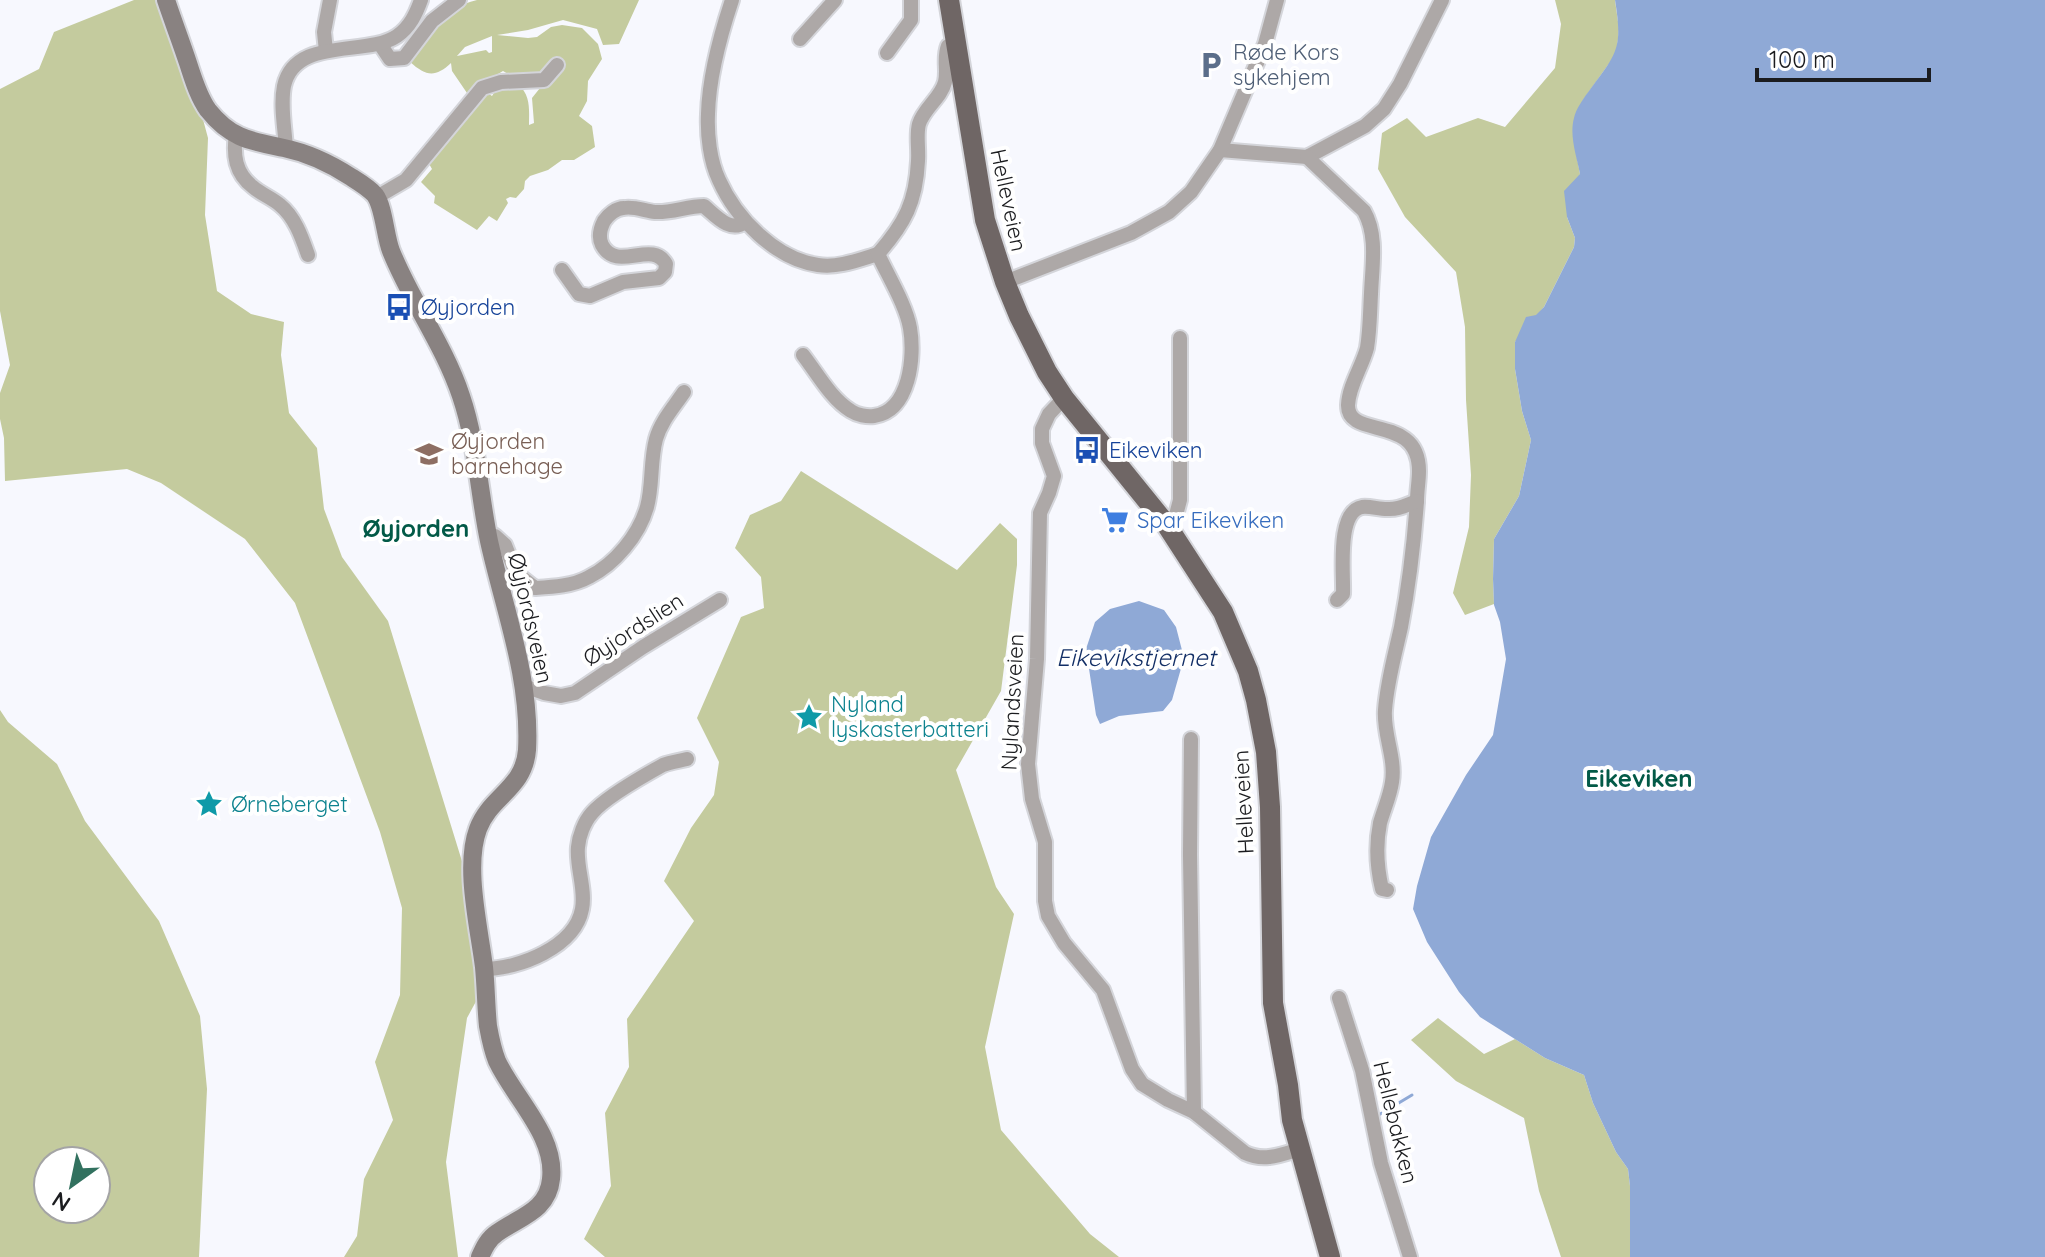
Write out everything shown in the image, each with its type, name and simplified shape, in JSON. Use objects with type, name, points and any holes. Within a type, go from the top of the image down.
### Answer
[{"type":"main road","name":"Helleveien","points":[[949,0],[985,220],[1005,282],[1029,337],[1064,398],[1166,524],[1223,612],[1248,671],[1266,752],[1270,807],[1273,1003],[1292,1120],[1330,1257]]},
{"type":"street","points":[[166,0],[204,104],[225,127],[250,142],[286,149],[333,165],[377,197],[406,180],[482,88],[501,82],[544,80],[557,65]]},
{"type":"street","points":[[326,51],[324,32],[330,0]]},
{"type":"street","points":[[286,149],[283,105],[286,81],[294,69],[304,60],[326,51],[380,44],[405,30],[421,0]]},
{"type":"street","points":[[380,44],[390,59],[404,58],[432,21],[459,0]]},
{"type":"street","points":[[732,0],[715,64],[708,115],[719,180],[745,222],[769,243],[791,256],[816,265],[840,266],[878,254],[910,209],[916,182],[919,123],[944,87],[947,72],[945,53],[948,46],[956,43]]},
{"type":"street","points":[[800,39],[835,0]]},
{"type":"street","points":[[887,53],[911,20],[911,0]]},
{"type":"street","points":[[1005,282],[1131,233],[1169,212],[1191,192],[1220,150],[1265,44],[1277,0]]},
{"type":"street","points":[[1220,150],[1307,157],[1365,126],[1384,109],[1400,84],[1442,0]]},
{"type":"street","points":[[236,134],[234,151],[242,177],[290,215],[308,255]]},
{"type":"street","points":[[1307,157],[1355,201],[1370,222],[1373,278],[1367,347],[1352,387],[1348,409],[1352,418],[1402,436],[1413,445],[1419,468],[1408,583],[1384,714],[1393,777],[1378,841],[1382,889],[1387,890]]},
{"type":"street","name":"Øyjordsveien","points":[[377,197],[390,249],[443,352],[462,397],[489,539],[524,686],[527,750],[524,766],[519,777],[480,823],[472,853],[489,1027],[496,1060],[550,1152],[551,1184],[540,1205],[496,1234],[480,1257]]},
{"type":"street","points":[[562,270],[579,294],[590,296],[623,282],[659,278],[665,272],[666,264],[656,254],[613,257],[604,249],[599,238],[602,224],[611,213],[624,207],[655,212],[704,206],[732,226],[745,222]]},
{"type":"street","points":[[803,355],[838,400],[852,412],[870,417],[882,415],[895,407],[906,388],[912,362],[910,327],[878,254]]},
{"type":"street","points":[[1166,524],[1176,515],[1180,500],[1180,338]]},
{"type":"street","points":[[489,539],[495,536],[505,545],[516,573],[535,588],[560,587],[588,578],[606,566],[625,547],[647,508],[655,441],[661,426],[684,392]]},
{"type":"street","name":"Nylandsveien","points":[[1064,398],[1049,414],[1042,429],[1042,443],[1054,476],[1040,513],[1037,659],[1028,764],[1032,799],[1045,842],[1046,908],[1064,943],[1103,990],[1136,1077],[1150,1090],[1194,1112],[1254,1158],[1267,1158],[1300,1149]]},
{"type":"street","points":[[1337,600],[1343,594],[1345,531],[1353,510],[1362,507],[1391,510],[1417,501]]},
{"type":"street","name":"Øyjordslien","points":[[524,686],[561,696],[575,693],[720,600]]},
{"type":"street","points":[[1191,739],[1194,1112]]},
{"type":"street","points":[[484,969],[533,958],[554,947],[566,936],[575,926],[583,908],[578,842],[586,821],[608,800],[666,764],[687,759]]},
{"type":"street","points":[[1372,872],[1372,824],[1386,781],[1393,777]]},
{"type":"street","name":"Hellebakken","points":[[1339,998],[1362,1070],[1378,1155],[1410,1257]]},
{"type":"green space","points":[[134,0],[166,0],[180,34],[208,138],[205,215],[217,291],[251,314],[284,322],[281,355],[289,413],[317,448],[324,509],[342,557],[388,621],[465,871],[480,994],[467,1018],[446,1162],[458,1257],[344,1257],[357,1236],[364,1179],[393,1120],[375,1062],[400,995],[402,908],[380,832],[295,603],[245,539],[161,483],[127,469],[5,481],[0,393],[10,365],[0,311],[0,89],[39,69],[54,32]]},
{"type":"green space","points":[[477,0],[639,0],[619,44],[603,45],[597,29],[563,20],[497,35],[537,37],[551,27],[562,25],[582,28],[598,44],[602,59],[588,81],[587,101],[579,116],[592,126],[595,147],[574,160],[562,160],[548,170],[530,176],[516,198],[506,199],[508,203],[497,221],[489,216],[477,230],[434,203],[435,196],[421,182],[432,169],[428,162],[485,91],[492,96],[499,85],[518,84],[528,103],[529,125],[534,123],[532,98],[560,63],[524,76],[503,71],[467,93],[452,71],[451,63],[440,71],[430,73],[410,62],[438,24],[465,4]],"holes":[[[492,36],[492,52],[486,50],[457,56],[465,47]]]},
{"type":"green space","points":[[1555,0],[1615,0],[1619,29],[1617,49],[1583,100],[1574,142],[1580,174],[1567,217],[1575,238],[1574,247],[1544,307],[1515,342],[1515,369],[1522,411],[1531,440],[1519,496],[1494,539],[1494,604],[1465,615],[1453,593],[1469,527],[1471,475],[1465,327],[1456,272],[1405,217],[1378,169],[1382,133],[1407,118],[1426,137],[1478,118],[1505,127],[1555,68],[1561,24]]},
{"type":"green space","points":[[801,471],[957,570],[1000,523],[1017,539],[1017,565],[1001,691],[956,770],[996,887],[1014,914],[985,1047],[1001,1130],[1090,1234],[1119,1257],[605,1257],[584,1239],[611,1186],[605,1113],[629,1067],[627,1019],[694,921],[664,881],[691,828],[714,795],[719,762],[697,718],[741,617],[764,608],[761,577],[735,548],[750,515],[781,501]]},
{"type":"green space","points":[[0,710],[8,722],[57,764],[85,821],[159,921],[200,1016],[207,1089],[199,1257],[0,1257]]},
{"type":"green space","points":[[1438,1018],[1484,1054],[1515,1039],[1545,1058],[1584,1075],[1593,1103],[1616,1152],[1628,1169],[1630,1257],[1561,1257],[1539,1191],[1524,1118],[1456,1081],[1411,1040]]},
{"type":"water","points":[[1615,0],[2045,0],[2045,1257],[1630,1257],[1628,1169],[1616,1152],[1593,1103],[1584,1075],[1545,1058],[1480,1017],[1459,992],[1427,942],[1413,909],[1431,837],[1493,735],[1506,659],[1494,605],[1494,539],[1519,496],[1531,440],[1522,411],[1515,369],[1515,342],[1526,317],[1536,315],[1544,307],[1574,247],[1575,238],[1567,217],[1564,191],[1580,174],[1573,125],[1580,104],[1616,50]]},
{"type":"water","name":"Eikevikstjernet","points":[[1139,601],[1164,610],[1176,627],[1184,658],[1172,700],[1163,711],[1119,716],[1100,724],[1086,649],[1095,622],[1110,609]]},
{"type":"waterway","points":[[1377,1116],[1412,1095]]},
{"type":"place","name":"Røde Kors sykehjem","points":[[1211,65]]},
{"type":"place","name":"Øyjorden","points":[[399,307]]},
{"type":"place","name":"Eikeviken","points":[[1087,450]]},
{"type":"place","name":"Øyjorden barnehage","points":[[429,454]]},
{"type":"place","name":"Spar Eikeviken","points":[[1115,520]]},
{"type":"place","name":"Nyland lyskasterbatteri","points":[[809,717]]},
{"type":"place","name":"Ørneberget","points":[[209,804]]},
{"type":"district","name":"Øyjorden","points":[[416,529]]},
{"type":"district","name":"Eikeviken","points":[[1639,779]]}]
